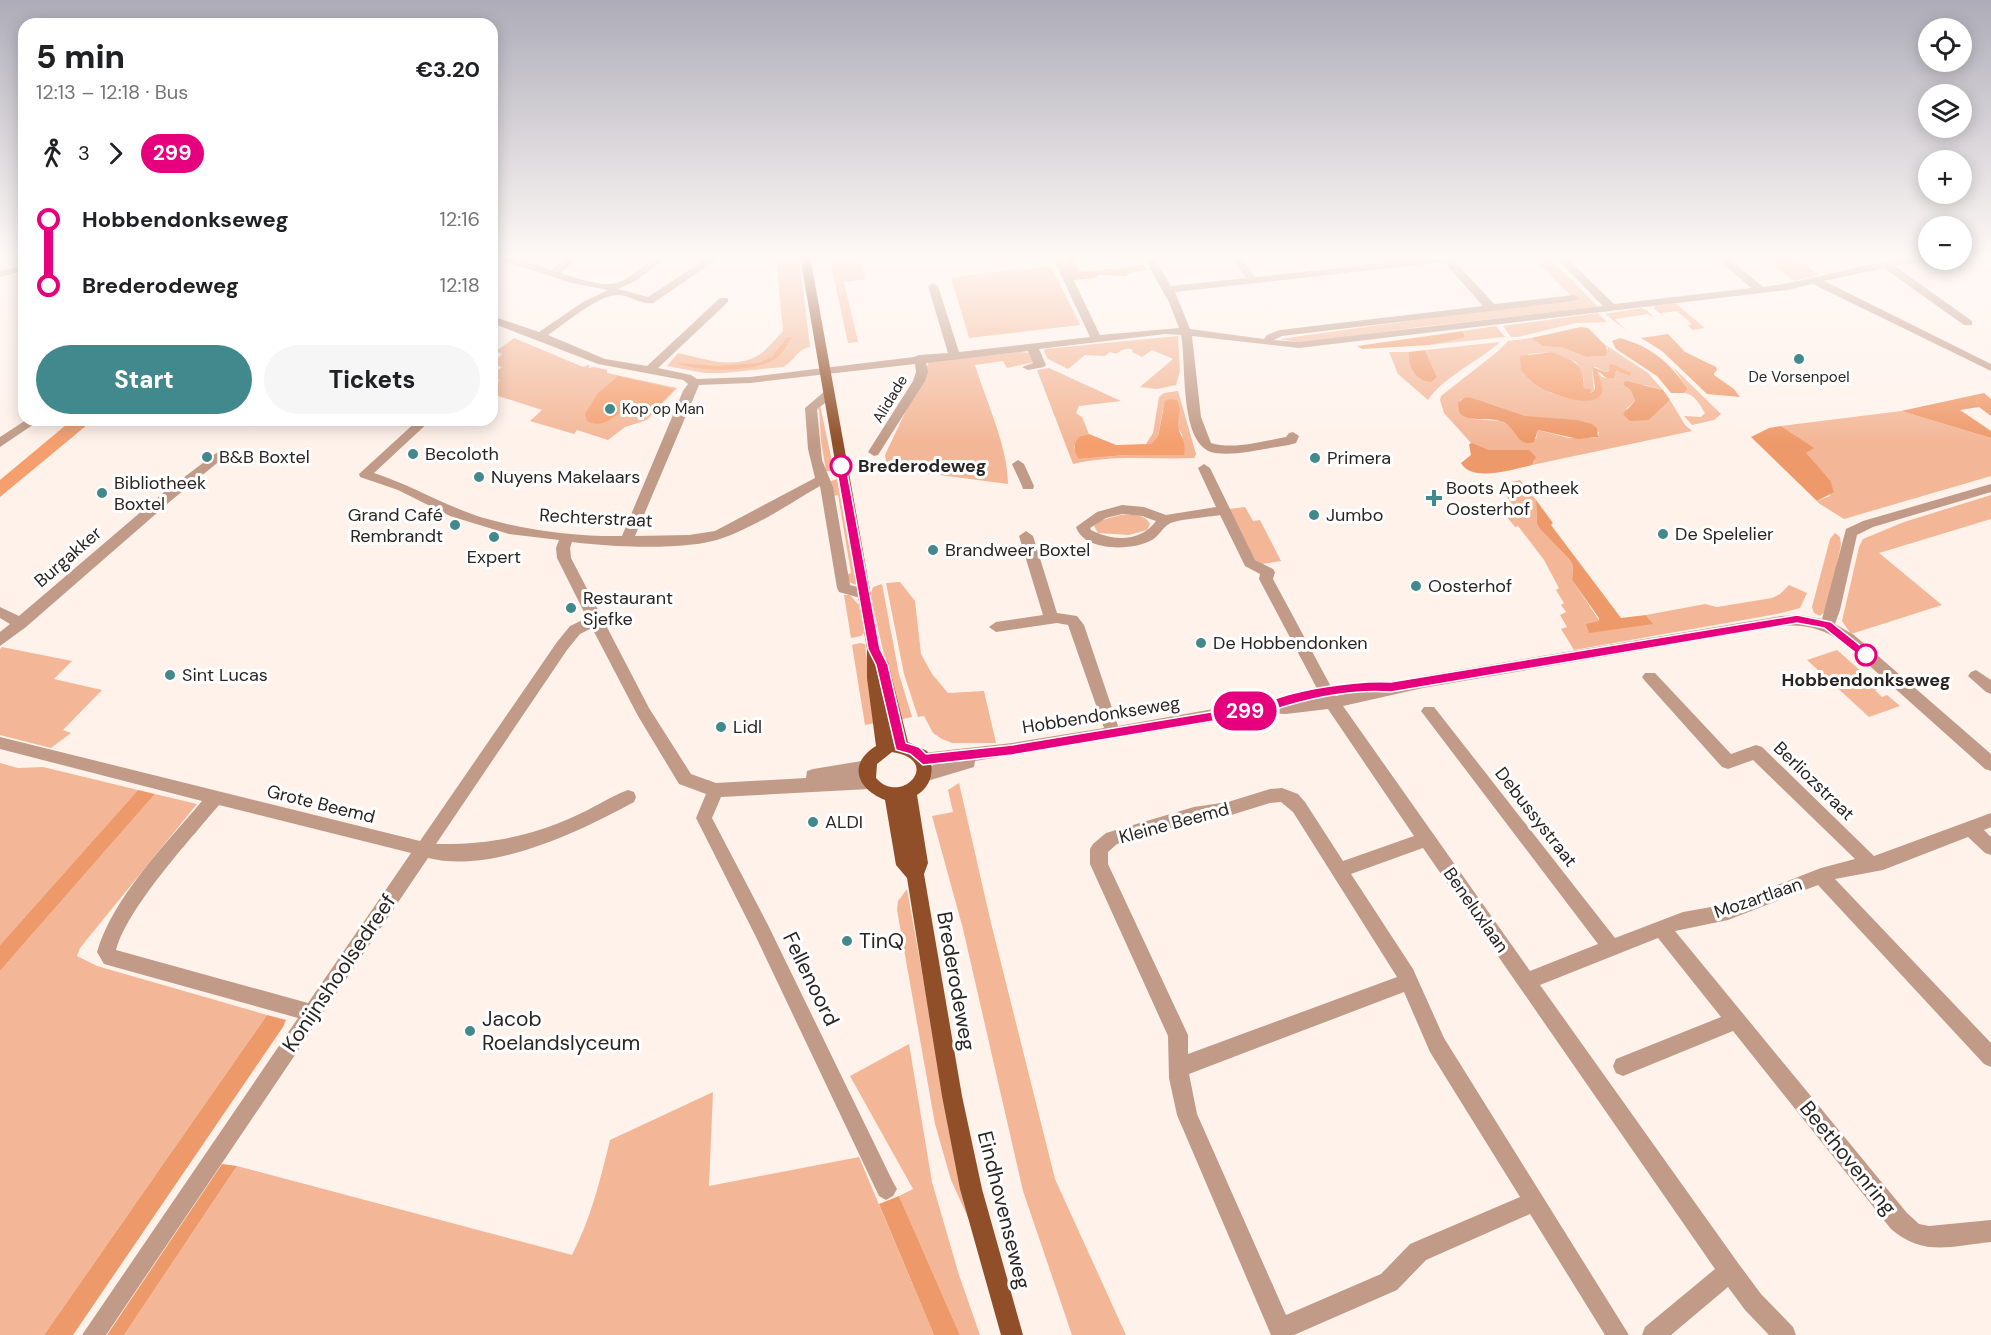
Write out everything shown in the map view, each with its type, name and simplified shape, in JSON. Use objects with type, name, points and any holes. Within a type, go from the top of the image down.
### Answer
[{"type":"main road","points":[[816,318],[874,649],[875,678],[884,749]]},
{"type":"main road","points":[[874,649],[882,665],[901,746]]},
{"type":"main road","points":[[901,746],[914,750],[924,767],[915,788],[900,793],[875,789],[868,775],[872,757],[884,749],[901,746]]},
{"type":"main road","name":"Brederodeweg","points":[[900,793],[905,865],[915,874],[952,1096]]},
{"type":"main road","name":"Eindhovenseweg","points":[[952,1096],[971,1189],[1012,1335]]},
{"type":"street","points":[[540,336],[567,318]]},
{"type":"street","points":[[650,370],[705,318]]},
{"type":"street","points":[[943,318],[954,355]]},
{"type":"street","points":[[1087,318],[1096,338]]},
{"type":"street","points":[[1181,318],[1187,331],[1193,404],[1202,441],[1207,446],[1221,450],[1289,441],[1293,436]]},
{"type":"street","points":[[1267,343],[1271,337],[1280,333],[1404,318]]},
{"type":"street","points":[[498,321],[602,362],[687,377],[695,383],[750,380],[1165,330],[1299,345],[1526,318]]},
{"type":"street","points":[[1891,318],[1991,368]]},
{"type":"street","points":[[1962,318],[1968,323]]},
{"type":"street","points":[[1028,367],[1040,365],[1032,346]]},
{"type":"street","name":"Alidade","points":[[874,452],[919,381],[922,372],[919,358]]},
{"type":"street","points":[[627,540],[689,391],[695,383]]},
{"type":"street","points":[[829,394],[811,408],[813,441],[822,480],[826,487],[844,588],[864,594]]},
{"type":"street","points":[[0,443],[25,426]]},
{"type":"street","name":"Rechterstraat","points":[[418,426],[365,474],[403,487],[455,513],[509,529],[567,538],[689,540],[718,535],[741,525],[822,480]]},
{"type":"street","name":"Burgakker","points":[[0,640],[168,496],[223,452]]},
{"type":"street","points":[[1018,464],[1028,486]]},
{"type":"street","name":"Beneluxlaan","points":[[1204,468],[1250,563],[1268,572],[1266,579],[1328,697],[1730,1271],[1753,1302],[1785,1335]]},
{"type":"street","points":[[1827,625],[1833,610],[1851,532],[1868,524],[1991,488]]},
{"type":"street","points":[[1164,520],[1159,530],[1149,537],[1130,543],[1099,542],[1085,533],[1083,526],[1093,518],[1116,510],[1137,510],[1155,514],[1164,520],[1224,510]]},
{"type":"street","points":[[1026,536],[1051,618]]},
{"type":"street","points":[[567,538],[563,548],[564,558],[595,620],[643,712],[677,770],[691,783],[716,790],[868,775]]},
{"type":"street","points":[[0,612],[21,623]]},
{"type":"street","points":[[996,627],[1051,618],[1072,620],[1077,625],[1113,733]]},
{"type":"street","name":"Konijnshoolsedreef","points":[[93,1335],[562,646],[575,630],[595,620]]},
{"type":"street","name":"Hobbendonkseweg","points":[[924,767],[1267,707],[1285,709],[1328,697],[1376,693],[1391,687],[1782,621],[1808,620],[1827,625],[1849,639],[1991,764]]},
{"type":"street","points":[[1976,676],[1991,688]]},
{"type":"street","name":"Berliozstraat","points":[[1650,677],[1728,762],[1756,752],[1808,806],[1820,812],[1871,864]]},
{"type":"street","name":"Debussystraat","points":[[1429,711],[1611,947]]},
{"type":"street","name":"Grote Beemd","points":[[0,743],[423,849],[465,852],[505,848],[532,842],[570,828],[628,797]]},
{"type":"street","name":"Fellenoord","points":[[716,790],[704,818],[762,931],[886,1189]]},
{"type":"street","name":"Kleine Beemd","points":[[1534,1202],[1418,1252],[1389,1282],[1282,1332],[1187,1115],[1182,1098],[1178,1035],[1099,864],[1100,849],[1112,838],[1194,814],[1228,809],[1270,796],[1282,795],[1292,799],[1340,870],[1409,981],[1437,1045],[1618,1335]]},
{"type":"street","points":[[215,797],[142,889],[109,937],[106,952],[111,957],[312,1013]]},
{"type":"street","name":"Mozartlaan","points":[[1526,981],[1683,920],[1728,912],[1821,876],[1883,862],[1991,820]]},
{"type":"street","points":[[1971,829],[1991,848]]},
{"type":"street","points":[[1340,870],[1426,839]]},
{"type":"street","points":[[1821,876],[1991,1057]]},
{"type":"street","name":"Beethovenring","points":[[1661,928],[1899,1221],[1913,1233],[1929,1237],[1991,1231]]},
{"type":"street","points":[[1180,1067],[1409,981]]},
{"type":"street","points":[[1623,1066],[1736,1020]]},
{"type":"street","points":[[1653,1335],[1730,1271]]},
{"type":"shaded area","points":[[782,318],[807,318],[810,347],[802,350],[783,367],[705,373],[667,366],[678,353],[720,362],[753,358],[763,352],[783,331]]},
{"type":"shaded area","points":[[843,318],[852,318],[858,342],[848,343]]},
{"type":"shaded area","points":[[963,318],[1077,318],[1080,325],[969,338]]},
{"type":"shaded area","points":[[1428,318],[1497,318],[1303,343],[1280,339]]},
{"type":"shaded area","points":[[1559,318],[1603,318],[1607,322],[1576,323],[1518,337],[1511,337],[1503,326]]},
{"type":"shaded area","points":[[1611,318],[1620,318],[1615,319],[1627,331]]},
{"type":"shaded area","points":[[1685,318],[1693,318],[1705,328],[1692,330],[1688,325],[1692,324]]},
{"type":"shaded area","points":[[1496,326],[1505,337],[1429,345],[1461,339],[1465,337],[1463,331]]},
{"type":"shaded area","points":[[1581,327],[1588,328],[1606,346],[1605,356],[1586,357],[1564,348],[1543,346],[1531,338]]},
{"type":"shaded area","points":[[1463,331],[1465,337],[1429,345],[1362,349],[1357,346]]},
{"type":"shaded area","points":[[1668,334],[1685,352],[1716,367],[1714,375],[1734,389],[1740,397],[1707,394],[1662,351],[1641,338]]},
{"type":"shaded area","points":[[1178,336],[1180,371],[1176,385],[1157,389],[1140,387],[1173,359],[1152,350],[1142,357],[1128,349],[1116,354],[1110,352],[1105,356],[1085,355],[1068,369],[1048,359],[1044,351],[1045,349]]},
{"type":"shaded area","points":[[787,337],[792,337],[778,357],[754,367],[726,370],[699,368],[677,363],[718,366],[758,363],[772,357]]},
{"type":"shaded area","points":[[514,338],[583,367],[588,365],[590,366],[588,368],[607,370],[607,373],[677,388],[647,420],[625,427],[608,440],[577,430],[574,434],[530,421],[542,410],[498,396],[500,380],[498,380],[498,370],[502,367],[498,366],[498,358],[502,354],[498,350]]},
{"type":"shaded area","points":[[1531,338],[1543,346],[1564,348],[1586,357],[1604,356],[1608,348],[1604,344],[1648,373],[1663,390],[1645,385],[1626,387],[1631,391],[1635,401],[1626,409],[1649,420],[1670,400],[1685,425],[1692,431],[1532,465],[1535,460],[1521,450],[1489,450],[1471,443],[1444,413],[1441,396],[1508,341]],"holes":[[[1552,352],[1576,362],[1584,379],[1584,388],[1588,389],[1589,393],[1594,391],[1592,368],[1596,367],[1606,372],[1616,366],[1628,376],[1617,371],[1611,379],[1602,377],[1597,372],[1602,386],[1598,398],[1568,398],[1549,392],[1528,354]],[[1470,397],[1526,416],[1599,432],[1598,436],[1569,438],[1538,430],[1536,439],[1500,421],[1472,419],[1460,400]]]},
{"type":"shaded area","points":[[1620,338],[1642,346],[1659,357],[1688,389],[1684,393],[1671,393],[1657,376],[1616,349],[1612,341]]},
{"type":"shaded area","points":[[1500,342],[1452,376],[1428,400],[1398,374],[1389,352],[1409,352],[1409,359],[1437,377],[1425,350]]},
{"type":"shaded area","points":[[1425,350],[1437,377],[1431,382],[1417,376],[1410,362],[1409,352]]},
{"type":"shaded area","points":[[1020,352],[1031,353],[1034,362],[1007,368],[1003,361],[975,365],[1000,440],[1008,484],[909,471],[887,465],[885,455],[929,362]]},
{"type":"shaded area","points":[[1552,352],[1576,364],[1582,373],[1584,388],[1591,389],[1590,393],[1595,388],[1592,367],[1606,372],[1612,364],[1631,373],[1629,376],[1616,371],[1614,378],[1611,379],[1598,372],[1602,391],[1599,397],[1592,400],[1584,401],[1563,397],[1538,386],[1521,370],[1520,356]]},
{"type":"shaded area","points":[[1673,367],[1721,414],[1714,420],[1692,425],[1684,416],[1701,417],[1705,413],[1694,398],[1684,393],[1688,389]]},
{"type":"shaded area","points":[[1049,368],[1121,401],[1079,406],[1076,413],[1082,417],[1089,434],[1080,436],[1074,447],[1079,459],[1126,455],[1184,455],[1182,434],[1163,409],[1158,436],[1151,444],[1146,444],[1153,433],[1159,397],[1164,393],[1178,391],[1196,454],[1194,458],[1118,458],[1073,464],[1037,370]]},
{"type":"shaded area","points":[[618,376],[675,389],[658,406],[633,407],[599,424],[587,421],[585,414],[598,393]]},
{"type":"shaded area","points":[[1626,381],[1663,390],[1670,400],[1649,420],[1630,421],[1623,414],[1635,401],[1631,391],[1623,384]]},
{"type":"shaded area","points":[[1984,393],[1991,399],[1991,416],[1979,407],[1960,410],[1991,431],[1991,438],[1901,411]]},
{"type":"shaded area","points":[[1470,397],[1526,416],[1577,420],[1592,424],[1597,428],[1598,437],[1578,439],[1538,430],[1534,442],[1524,442],[1505,423],[1463,416],[1459,412],[1458,403]]},
{"type":"shaded area","points":[[1177,400],[1179,406],[1178,428],[1184,445],[1184,455],[1126,455],[1079,459],[1077,456],[1076,441],[1080,436],[1089,434],[1116,445],[1151,444],[1158,436],[1165,401]]},
{"type":"shaded area","points":[[820,405],[834,471],[826,471],[819,410],[817,410]]},
{"type":"shaded area","points":[[1901,411],[1991,438],[1991,476],[1844,519],[1820,504],[1817,501],[1830,496],[1830,480],[1805,453],[1813,448],[1781,426]]},
{"type":"shaded area","points":[[65,426],[86,426],[0,497],[0,480]]},
{"type":"shaded area","points":[[1781,426],[1814,448],[1806,453],[1830,480],[1834,492],[1817,501],[1751,437],[1769,428]]},
{"type":"shaded area","points":[[1472,443],[1489,450],[1529,450],[1536,457],[1532,465],[1494,473],[1474,472],[1466,469],[1461,463],[1471,455],[1469,444]]},
{"type":"shaded area","points":[[837,479],[856,585],[849,582],[845,575],[851,573],[838,495],[832,496],[832,484],[828,482]]},
{"type":"shaded area","points":[[1520,480],[1536,500],[1537,524],[1570,560],[1573,566],[1572,580],[1599,620],[1652,623],[1646,615],[1705,604],[1717,607],[1772,598],[1789,585],[1807,593],[1800,608],[1777,614],[1574,650],[1561,629],[1567,627],[1560,615],[1566,612],[1561,605],[1564,603],[1556,590],[1559,588],[1544,560],[1518,526],[1515,527],[1507,517],[1518,513],[1499,485]]},
{"type":"shaded area","points":[[1991,495],[1991,519],[1879,553],[1942,605],[1851,634],[1842,621],[1859,547],[1863,539],[1904,522]]},
{"type":"shaded area","points":[[1536,500],[1553,523],[1551,525],[1621,618],[1646,615],[1653,624],[1589,633],[1586,624],[1599,621],[1599,618],[1572,580],[1573,566],[1570,560],[1537,524]]},
{"type":"shaded area","points":[[1245,507],[1253,521],[1260,520],[1281,561],[1262,564],[1252,558],[1229,509]]},
{"type":"shaded area","points":[[1120,515],[1141,516],[1150,524],[1147,530],[1129,535],[1098,533],[1094,526],[1099,521]]},
{"type":"shaded area","points":[[1835,533],[1840,537],[1841,545],[1827,610],[1820,616],[1814,613],[1812,607],[1830,539]]},
{"type":"shaded area","points":[[900,582],[915,601],[921,654],[932,674],[948,693],[984,691],[996,743],[952,743],[933,733],[924,716],[918,717],[904,674],[886,583]]},
{"type":"shaded area","points":[[882,584],[899,674],[912,717],[898,720],[871,593],[873,587]]},
{"type":"shaded area","points":[[844,595],[850,595],[859,605],[864,633],[861,636],[851,638]]},
{"type":"shaded area","points":[[865,644],[876,723],[865,725],[852,645]]},
{"type":"shaded area","points":[[2,647],[72,661],[54,679],[102,690],[63,730],[71,733],[51,748],[0,735],[0,649]]},
{"type":"shaded area","points":[[1837,650],[1880,688],[1875,690],[1882,697],[1887,695],[1900,706],[1869,717],[1807,660]]},
{"type":"shaded area","points":[[0,763],[18,768],[43,767],[138,790],[0,945]]},
{"type":"shaded area","points":[[959,783],[991,923],[1055,1179],[1126,1335],[1072,1335],[1023,1191],[963,929],[932,816],[953,812],[948,790]]},
{"type":"shaded area","points":[[138,790],[155,794],[0,971],[0,945]]},
{"type":"shaded area","points":[[155,794],[197,804],[80,948],[77,956],[97,966],[267,1015],[44,1335],[0,1335],[0,971]]},
{"type":"shaded area","points":[[907,889],[955,1155],[971,1224],[951,1180],[935,1124],[897,910],[898,901]]},
{"type":"shaded area","points":[[267,1015],[286,1020],[283,1027],[73,1335],[44,1335]]},
{"type":"shaded area","points":[[909,1044],[932,1182],[959,1275],[980,1335],[960,1335],[899,1196],[913,1189],[850,1076]]},
{"type":"shaded area","points":[[713,1092],[709,1186],[859,1157],[934,1335],[124,1335],[237,1166],[572,1255],[590,1213],[610,1140]]},
{"type":"shaded area","points":[[222,1164],[237,1166],[124,1335],[107,1335]]},
{"type":"shaded area","points":[[899,1196],[960,1335],[934,1335],[879,1204]]},
{"type":"bus line","name":"299","points":[[841,466],[874,649],[882,665],[901,746],[914,750],[923,760],[1012,750],[1267,707],[1282,701],[1372,686],[1391,687],[1797,619],[1827,625],[1849,639],[1866,655]]},
{"type":"place","name":"De Vorsenpoel","points":[[1799,359]]},
{"type":"place","name":"Kop op Man","points":[[610,409]]},
{"type":"place","name":"Becoloth","points":[[413,454]]},
{"type":"place","name":"B&B Boxtel","points":[[207,457]]},
{"type":"place","name":"Primera","points":[[1315,458]]},
{"type":"place","name":"Brederodeweg","points":[[841,466]]},
{"type":"place","name":"Nuyens Makelaars","points":[[479,477]]},
{"type":"place","name":"Bibliotheek Boxtel","points":[[102,493]]},
{"type":"place","name":"Boots Apotheek Oosterhof","points":[[1434,498]]},
{"type":"place","name":"Jumbo","points":[[1314,515]]},
{"type":"place","name":"Grand Café Rembrandt","points":[[455,525]]},
{"type":"place","name":"De Spelelier","points":[[1663,534]]},
{"type":"place","name":"Expert","points":[[494,537]]},
{"type":"place","name":"Brandweer Boxtel","points":[[933,550]]},
{"type":"place","name":"Oosterhof","points":[[1416,586]]},
{"type":"place","name":"Restaurant Sjefke","points":[[571,608]]},
{"type":"place","name":"De Hobbendonken","points":[[1201,643]]},
{"type":"place","name":"Hobbendonkseweg","points":[[1866,655]]},
{"type":"place","name":"Sint Lucas","points":[[170,675]]},
{"type":"place","name":"Lidl","points":[[721,727]]},
{"type":"place","name":"ALDI","points":[[813,822]]},
{"type":"place","name":"TinQ","points":[[847,941]]},
{"type":"place","name":"Jacob Roelandslyceum","points":[[470,1031]]}]
